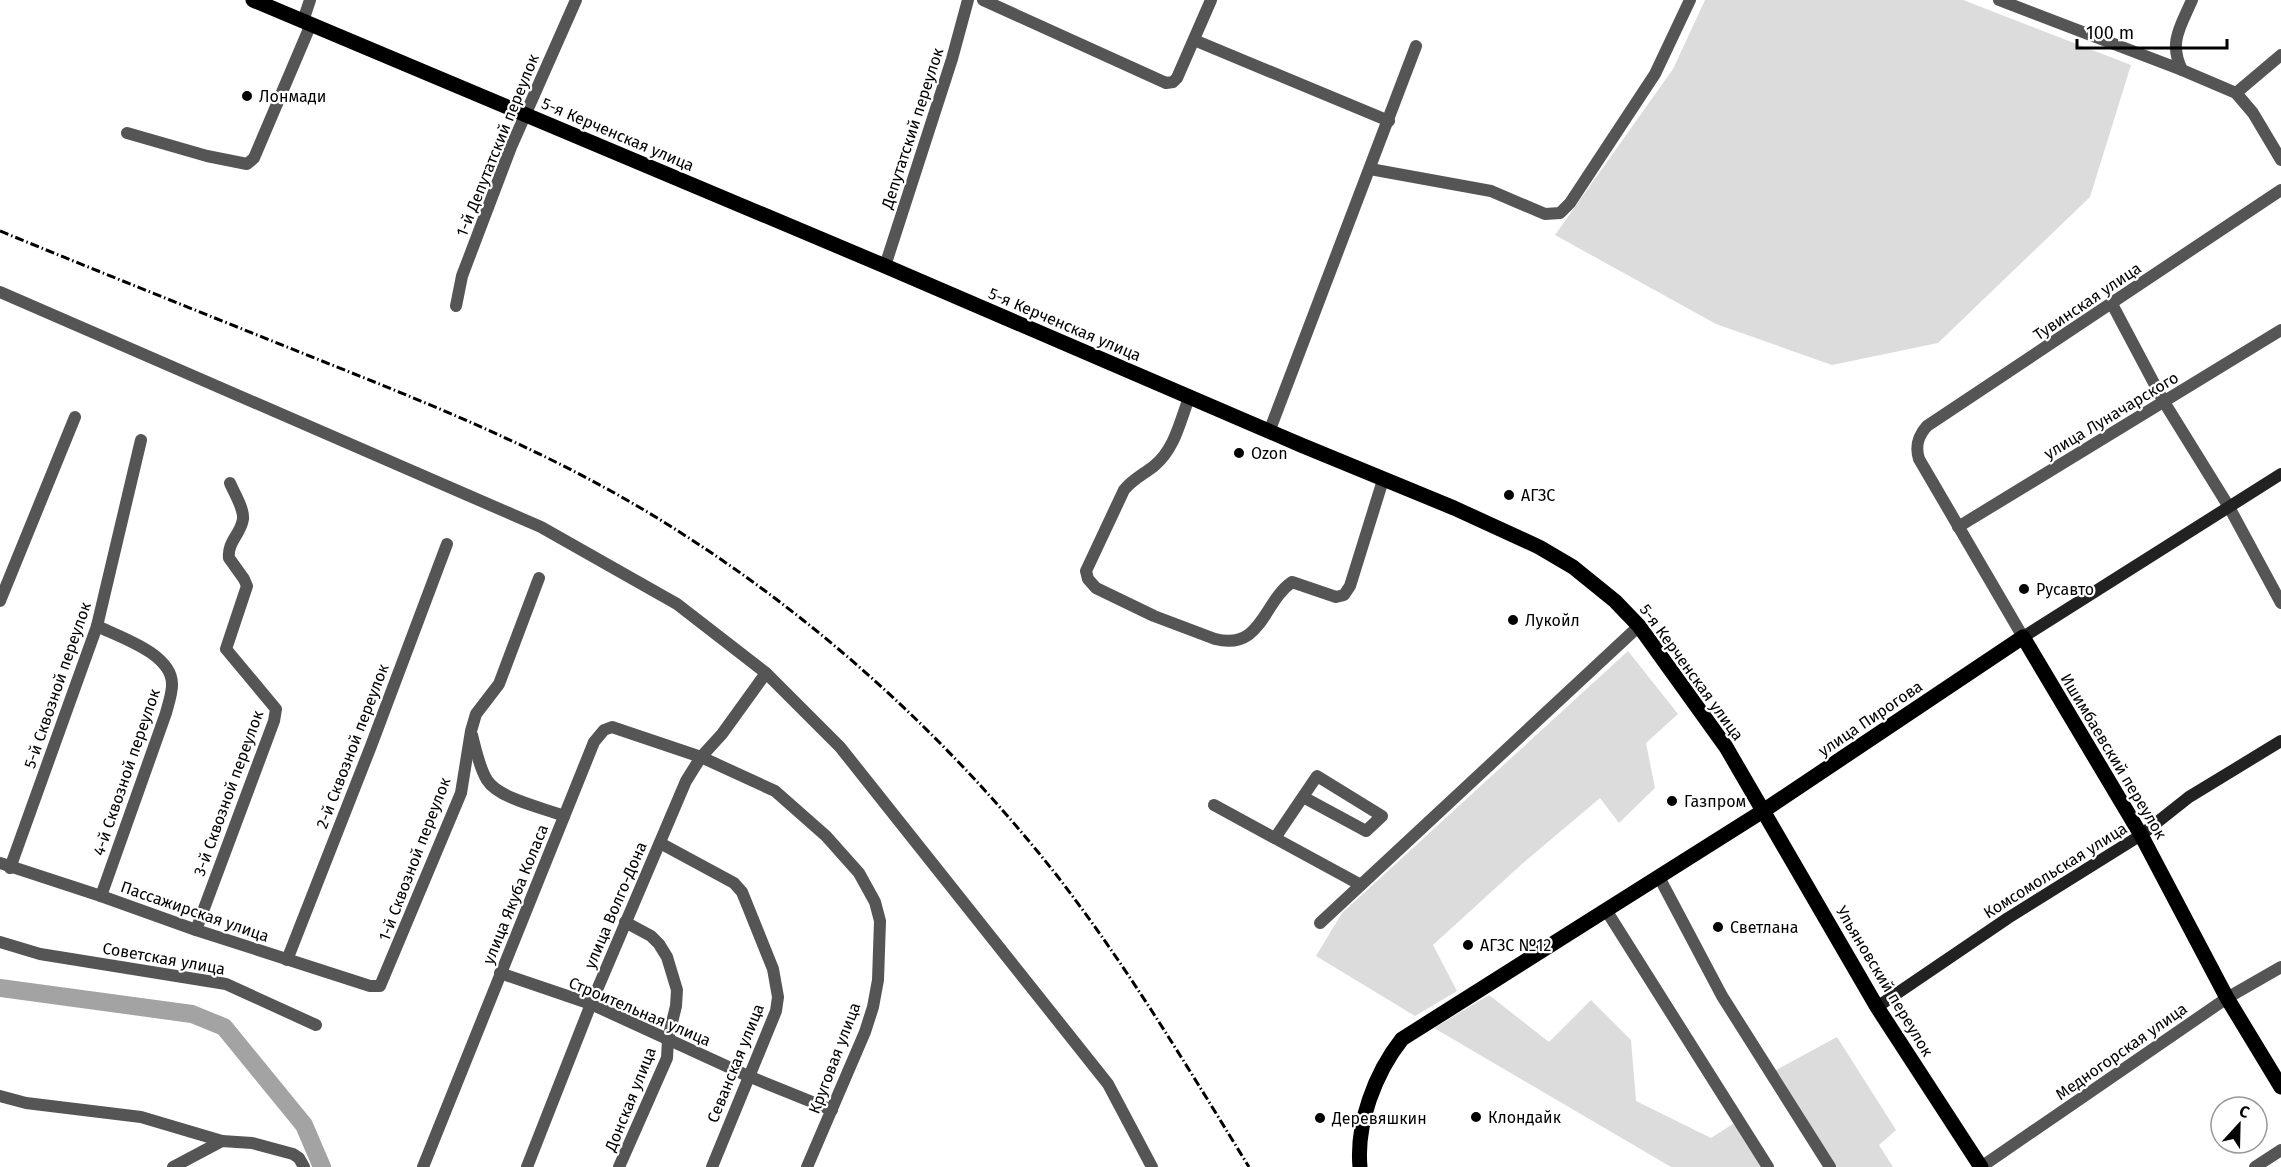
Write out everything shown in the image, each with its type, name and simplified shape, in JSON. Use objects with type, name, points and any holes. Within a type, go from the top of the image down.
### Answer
[{"type":"main road","name":"5-я Керченская улица","points":[[253,0],[885,266],[1269,432],[1454,508],[1539,547],[1581,573],[1639,626],[1726,747],[1763,811]]},
{"type":"main road","name":"улица Пирогова","points":[[1360,1167],[1359,1146],[1363,1122],[1383,1068],[1391,1052],[1402,1039],[1763,811],[2023,637],[2281,474]]},
{"type":"main road","name":"Ишимбаевский переулок","points":[[2023,637],[2141,835],[2227,998],[2281,1087]]},
{"type":"main road","name":"Комсомольская улица","points":[[1877,1006],[2008,918],[2141,835],[2189,797],[2281,741]]},
{"type":"main road","name":"Ульяновский переулок","points":[[1763,811],[1877,1006],[1981,1167]]},
{"type":"street","points":[[127,134],[247,165],[254,158],[307,22],[310,0]]},
{"type":"street","name":"1-й Депутатский переулок","points":[[456,306],[462,276],[525,115],[576,0]]},
{"type":"street","name":"Депутатский переулок","points":[[885,266],[952,59],[968,0]]},
{"type":"street","points":[[983,0],[1161,82],[1173,82],[1211,0]]},
{"type":"street","points":[[1370,170],[1491,191],[1545,214],[1560,213],[1570,203],[1655,74],[1689,0]]},
{"type":"street","points":[[1999,0],[2236,93],[2253,113],[2281,160]]},
{"type":"street","points":[[2182,70],[2174,47],[2176,35],[2192,0]]},
{"type":"street","points":[[1194,40],[1389,121]]},
{"type":"street","points":[[1269,432],[1416,46]]},
{"type":"street","points":[[2236,93],[2281,55]]},
{"type":"street","name":"Тувинская улица","points":[[1917,444],[1920,434],[1927,426],[2281,190]]},
{"type":"street","points":[[0,292],[541,527],[677,604],[766,674],[840,747],[1108,1084],[1152,1167]]},
{"type":"street","points":[[2112,304],[2164,402],[2229,507],[2281,603]]},
{"type":"street","name":"улица Луначарского","points":[[1958,527],[2281,330]]},
{"type":"street","points":[[1189,398],[1171,446],[1155,465],[1124,490],[1086,571],[1088,579],[1096,588],[1154,616],[1215,639],[1236,640],[1251,634],[1284,589],[1292,582],[1336,597],[1344,596],[1350,586],[1383,480]]},
{"type":"street","points":[[0,602],[75,417]]},
{"type":"street","name":"5-й Сквозной переулок","points":[[5,866],[97,626],[141,440]]},
{"type":"street","name":"Ишимбаевский переулок","points":[[1917,444],[1919,459],[2023,637]]},
{"type":"street","name":"3-й Сквозной переулок","points":[[195,930],[270,732],[276,709],[226,649],[247,586],[229,558],[229,545],[243,519],[242,510],[230,483]]},
{"type":"street","name":"2-й Сквозной переулок","points":[[287,960],[447,544]]},
{"type":"street","name":"1-й Сквозной переулок","points":[[380,986],[461,793],[476,714],[499,684],[539,578]]},
{"type":"street","name":"4-й Сквозной переулок","points":[[97,626],[151,652],[166,665],[171,675],[172,686],[166,713],[101,896]]},
{"type":"street","points":[[1320,923],[1639,626]]},
{"type":"street","name":"улица Волго-Дона","points":[[527,1167],[591,1004],[686,781],[701,757],[722,734],[766,674]]},
{"type":"street","name":"улица Якуба Коласа","points":[[423,1167],[594,742],[604,730],[612,727],[701,757]]},
{"type":"street","points":[[471,731],[483,773],[494,788],[499,792],[564,816]]},
{"type":"street","name":"Круговая улица","points":[[701,757],[775,791],[826,836],[859,873],[875,902],[880,921],[878,980],[865,1032],[807,1167]]},
{"type":"street","points":[[1275,838],[1317,776],[1382,816],[1366,831],[1303,797]]},
{"type":"street","points":[[1214,805],[1361,885]]},
{"type":"street","name":"Севанская улица","points":[[660,843],[734,883],[742,892],[777,983],[776,1011],[712,1167]]},
{"type":"street","name":"Пассажирская улица","points":[[5,866],[101,896],[287,960],[370,986],[380,986]]},
{"type":"street","points":[[1659,877],[1722,996],[1830,1167]]},
{"type":"street","points":[[1606,910],[1768,1167]]},
{"type":"street","name":"Донская улица","points":[[619,1167],[667,1058],[668,1039],[677,997],[667,957],[659,945],[651,936],[625,922]]},
{"type":"street","name":"Советская улица","points":[[0,942],[40,954],[226,984],[316,1025]]},
{"type":"street","name":"Медногорская улица","points":[[1981,1167],[2227,998],[2281,967]]},
{"type":"street","name":"Строительная улица","points":[[500,973],[591,1004],[748,1076],[832,1110]]},
{"type":"street","points":[[0,1096],[26,1103],[141,1117],[222,1141],[252,1143],[293,1154],[299,1158],[304,1167]]},
{"type":"street","points":[[173,1167],[222,1141]]},
{"type":"street","points":[[2255,1167],[2281,1150]]},
{"type":"shaded area","points":[[1705,0],[1963,0],[2131,65],[2090,197],[1938,343],[1832,365],[1716,324],[1555,235],[1673,69]]},
{"type":"shaded area","points":[[1628,651],[1678,714],[1646,743],[1655,788],[1619,823],[1600,798],[1523,863],[1433,945],[1457,991],[1415,1016],[1316,956],[1342,913]]},
{"type":"shaded area","points":[[1489,995],[1549,1042],[1591,1000],[1631,1040],[1636,1101],[1711,1138],[1736,1122],[1765,1167],[1671,1167],[1434,1028]]},
{"type":"shaded area","points":[[1837,1037],[1896,1130],[1879,1145],[1893,1167],[1830,1167],[1765,1076]]},
{"type":"waterway","points":[[0,988],[192,1014],[224,1027],[304,1125],[322,1167]]},
{"type":"railway","points":[[0,231],[414,398],[549,458],[636,505],[678,531],[784,605],[883,688],[929,732],[1017,827],[1058,877],[1109,947],[1157,1019],[1249,1167]]},
{"type":"place","name":"Лонмади","points":[[247,96]]},
{"type":"place","name":"Ozon","points":[[1239,453]]},
{"type":"place","name":"АГЗС","points":[[1509,495]]},
{"type":"place","name":"Русавто","points":[[2024,589]]},
{"type":"place","name":"Лукойл","points":[[1513,620]]},
{"type":"place","name":"Газпром","points":[[1672,801]]},
{"type":"place","name":"Светлана","points":[[1718,927]]},
{"type":"place","name":"АГЗС №12","points":[[1468,945]]},
{"type":"place","name":"Клондайк","points":[[1476,1117]]},
{"type":"place","name":"Деревяшкин","points":[[1320,1118]]}]
